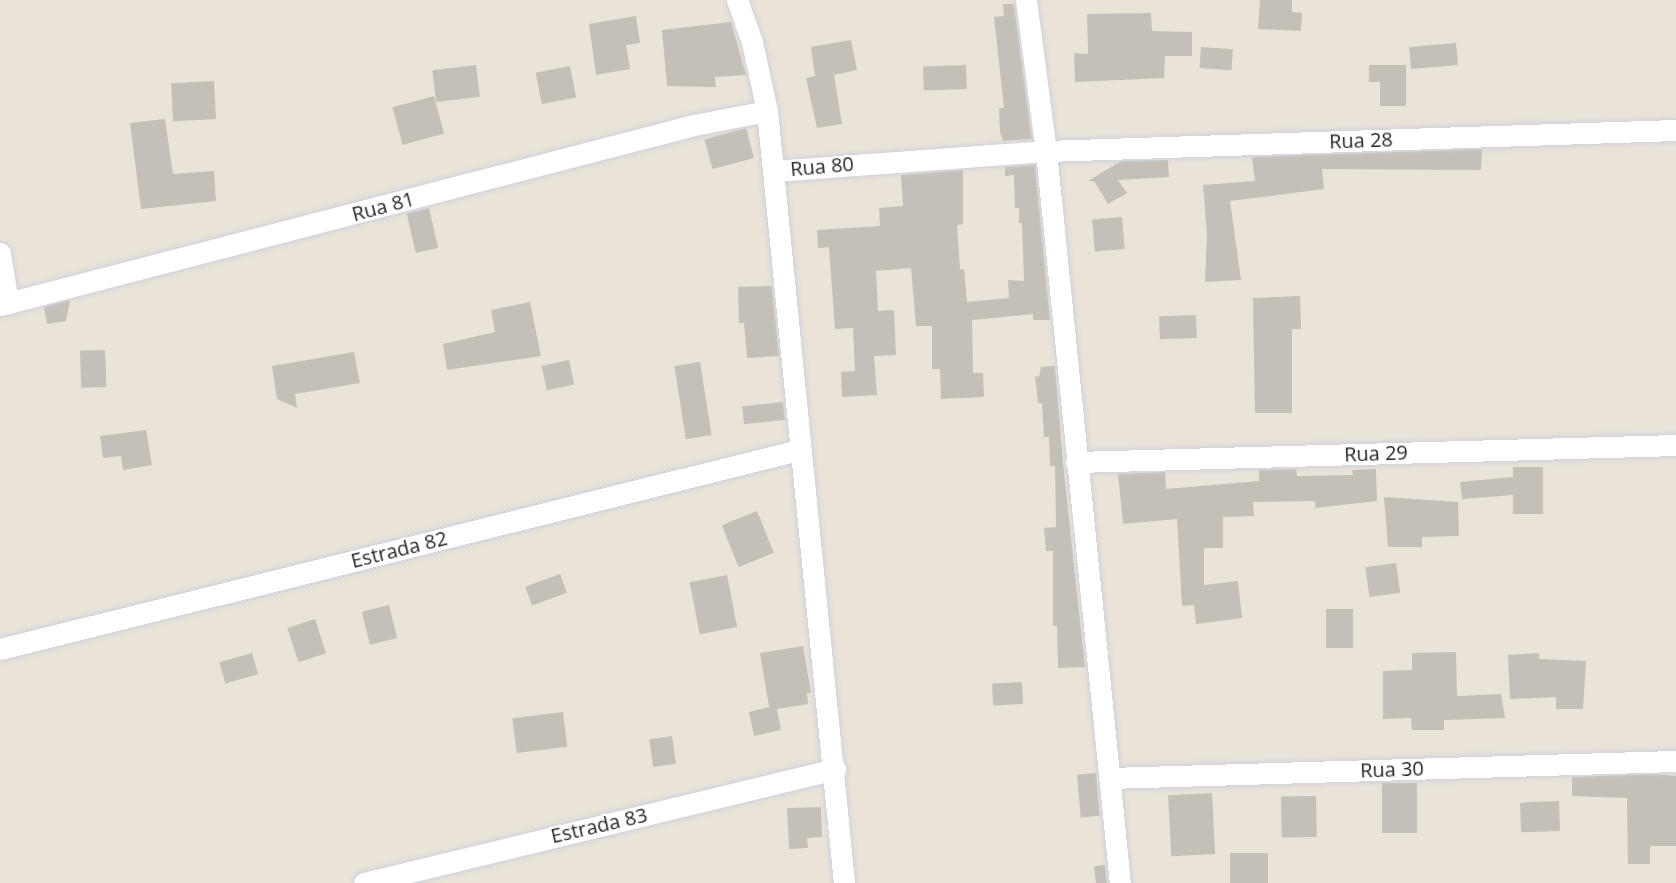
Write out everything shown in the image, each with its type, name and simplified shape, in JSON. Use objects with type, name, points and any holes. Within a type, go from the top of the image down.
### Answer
[{"type":"street","name":"Rua 80","points":[[737,0],[752,42],[767,111],[774,171],[1046,151]]},
{"type":"street","points":[[1026,0],[1046,151],[1120,883]]},
{"type":"street","name":"Rua 81","points":[[4,304],[694,125],[767,111]]},
{"type":"street","name":"Rua 28","points":[[1046,151],[1676,130]]},
{"type":"street","points":[[774,171],[799,450],[835,769],[844,883]]},
{"type":"street","points":[[0,253],[4,304]]},
{"type":"street","name":"Rua 29","points":[[1076,462],[1676,445]]},
{"type":"street","name":"Estrada 82","points":[[0,649],[799,450]]},
{"type":"street","name":"Rua 30","points":[[1108,778],[1676,761]]},
{"type":"street","name":"Estrada 83","points":[[364,883],[835,769]]},
{"type":"building","points":[[1260,0],[1292,0],[1292,12],[1302,13],[1301,31],[1258,29]]},
{"type":"building","points":[[1003,4],[1014,4],[1032,139],[1003,141],[1000,132],[999,108],[1004,108],[994,17],[1004,16]]},
{"type":"building","points":[[1151,13],[1152,31],[1192,32],[1192,56],[1165,56],[1164,78],[1075,82],[1074,53],[1088,54],[1087,14]]},
{"type":"building","points":[[636,16],[640,43],[626,45],[630,69],[596,75],[589,24]]},
{"type":"building","points":[[731,22],[746,75],[715,77],[716,87],[667,86],[662,30]]},
{"type":"building","points":[[851,40],[857,70],[834,75],[842,124],[817,128],[806,78],[815,76],[811,47]]},
{"type":"building","points":[[1456,43],[1458,65],[1411,69],[1409,47]]},
{"type":"building","points":[[1201,47],[1233,49],[1231,70],[1200,68]]},
{"type":"building","points":[[476,65],[480,97],[436,102],[432,70]]},
{"type":"building","points":[[966,65],[967,89],[924,90],[923,67]]},
{"type":"building","points":[[1369,65],[1406,65],[1406,106],[1380,106],[1380,82],[1369,82]]},
{"type":"building","points":[[570,66],[576,97],[542,104],[536,73]]},
{"type":"building","points":[[214,81],[216,119],[173,121],[171,83]]},
{"type":"building","points":[[434,96],[444,134],[403,145],[392,107]]},
{"type":"building","points":[[165,119],[173,174],[214,171],[216,201],[141,209],[130,123]]},
{"type":"building","points":[[746,128],[754,158],[712,169],[704,139]]},
{"type":"building","points":[[1482,149],[1481,170],[1322,169],[1324,189],[1230,201],[1241,280],[1205,282],[1207,234],[1203,185],[1255,181],[1252,157]]},
{"type":"building","points":[[1168,160],[1169,177],[1118,180],[1127,193],[1108,204],[1094,181],[1088,181],[1121,161]]},
{"type":"building","points":[[1035,165],[1050,320],[1033,320],[1033,314],[972,320],[973,373],[983,373],[984,397],[941,399],[940,369],[932,369],[932,326],[916,326],[911,268],[876,271],[878,311],[894,310],[896,355],[874,356],[877,395],[842,397],[841,372],[855,371],[853,328],[835,329],[829,247],[818,248],[817,230],[880,226],[879,208],[903,206],[901,175],[963,170],[963,224],[957,225],[960,269],[964,269],[967,302],[1009,298],[1008,280],[1024,281],[1022,223],[1019,223],[1019,208],[1015,208],[1014,175],[1005,176],[1005,167]]},
{"type":"building","points":[[429,208],[438,248],[416,253],[407,213]]},
{"type":"building","points":[[1122,217],[1125,249],[1095,251],[1092,220]]},
{"type":"building","points":[[772,286],[779,356],[747,358],[744,323],[739,323],[738,287]]},
{"type":"building","points":[[1300,296],[1301,329],[1292,329],[1292,413],[1255,413],[1253,298]]},
{"type":"building","points":[[70,300],[66,321],[47,324],[44,307]]},
{"type":"building","points":[[530,302],[541,356],[447,370],[443,344],[495,332],[491,310]]},
{"type":"building","points":[[1196,315],[1197,338],[1160,339],[1159,316]]},
{"type":"building","points":[[105,350],[106,387],[81,388],[80,351]]},
{"type":"building","points":[[354,352],[360,383],[295,394],[297,408],[277,399],[272,366]]},
{"type":"building","points":[[569,360],[574,384],[547,390],[542,366]]},
{"type":"building","points":[[700,362],[712,435],[686,439],[674,366]]},
{"type":"building","points":[[1055,366],[1085,667],[1058,668],[1057,626],[1053,626],[1053,551],[1046,551],[1044,528],[1056,527],[1055,466],[1050,466],[1049,437],[1044,437],[1042,403],[1038,403],[1035,376],[1039,377],[1041,367]]},
{"type":"building","points":[[783,402],[785,420],[744,424],[742,406]]},
{"type":"building","points":[[146,430],[152,465],[123,470],[121,456],[103,458],[100,436]]},
{"type":"building","points":[[1513,467],[1543,467],[1543,514],[1513,514],[1513,495],[1462,499],[1460,482],[1513,477]]},
{"type":"building","points":[[1296,469],[1297,476],[1353,475],[1352,470],[1376,469],[1377,501],[1315,508],[1315,501],[1253,502],[1254,516],[1223,517],[1223,548],[1204,548],[1204,585],[1238,581],[1242,618],[1196,624],[1194,605],[1182,606],[1177,519],[1123,524],[1118,474],[1165,472],[1166,489],[1259,481],[1259,470]]},
{"type":"building","points":[[1384,497],[1458,502],[1459,536],[1422,537],[1422,547],[1388,547]]},
{"type":"building","points":[[757,511],[774,553],[739,567],[722,525]]},
{"type":"building","points":[[1396,563],[1400,593],[1369,597],[1365,567]]},
{"type":"building","points":[[560,574],[567,593],[532,605],[525,587]]},
{"type":"building","points":[[727,575],[737,627],[700,634],[690,582]]},
{"type":"building","points":[[389,605],[397,638],[370,645],[362,612]]},
{"type":"building","points":[[1326,609],[1353,609],[1353,648],[1326,648]]},
{"type":"building","points":[[315,619],[326,653],[299,662],[287,628]]},
{"type":"building","points":[[803,646],[811,693],[807,693],[808,704],[777,709],[781,730],[754,736],[749,712],[769,707],[760,653]]},
{"type":"building","points":[[1456,652],[1457,696],[1501,694],[1505,718],[1444,720],[1444,730],[1412,730],[1411,718],[1383,719],[1383,671],[1412,670],[1412,653]]},
{"type":"building","points":[[252,653],[258,674],[225,684],[219,662]]},
{"type":"building","points":[[1539,653],[1539,659],[1586,661],[1583,709],[1556,709],[1556,697],[1510,699],[1508,655]]},
{"type":"building","points":[[1022,682],[1023,704],[993,706],[992,684]]},
{"type":"building","points":[[563,712],[567,747],[517,753],[512,718]]},
{"type":"building","points":[[672,736],[676,764],[653,767],[649,739]]},
{"type":"building","points":[[1096,773],[1100,816],[1081,817],[1077,775]]},
{"type":"building","points":[[1656,774],[1676,776],[1676,846],[1650,846],[1650,864],[1628,864],[1627,798],[1572,796],[1572,777]]},
{"type":"building","points":[[1382,783],[1417,783],[1417,833],[1382,833]]},
{"type":"building","points":[[1212,793],[1215,854],[1171,856],[1168,795]]},
{"type":"building","points":[[1316,796],[1317,837],[1282,838],[1281,797]]},
{"type":"building","points":[[1559,801],[1560,831],[1521,832],[1520,802]]},
{"type":"building","points":[[821,807],[822,837],[807,838],[808,848],[789,849],[787,808]]},
{"type":"building","points":[[1230,853],[1268,853],[1268,883],[1230,883]]},
{"type":"building","points":[[1105,865],[1107,883],[1096,883],[1094,866]]}]
